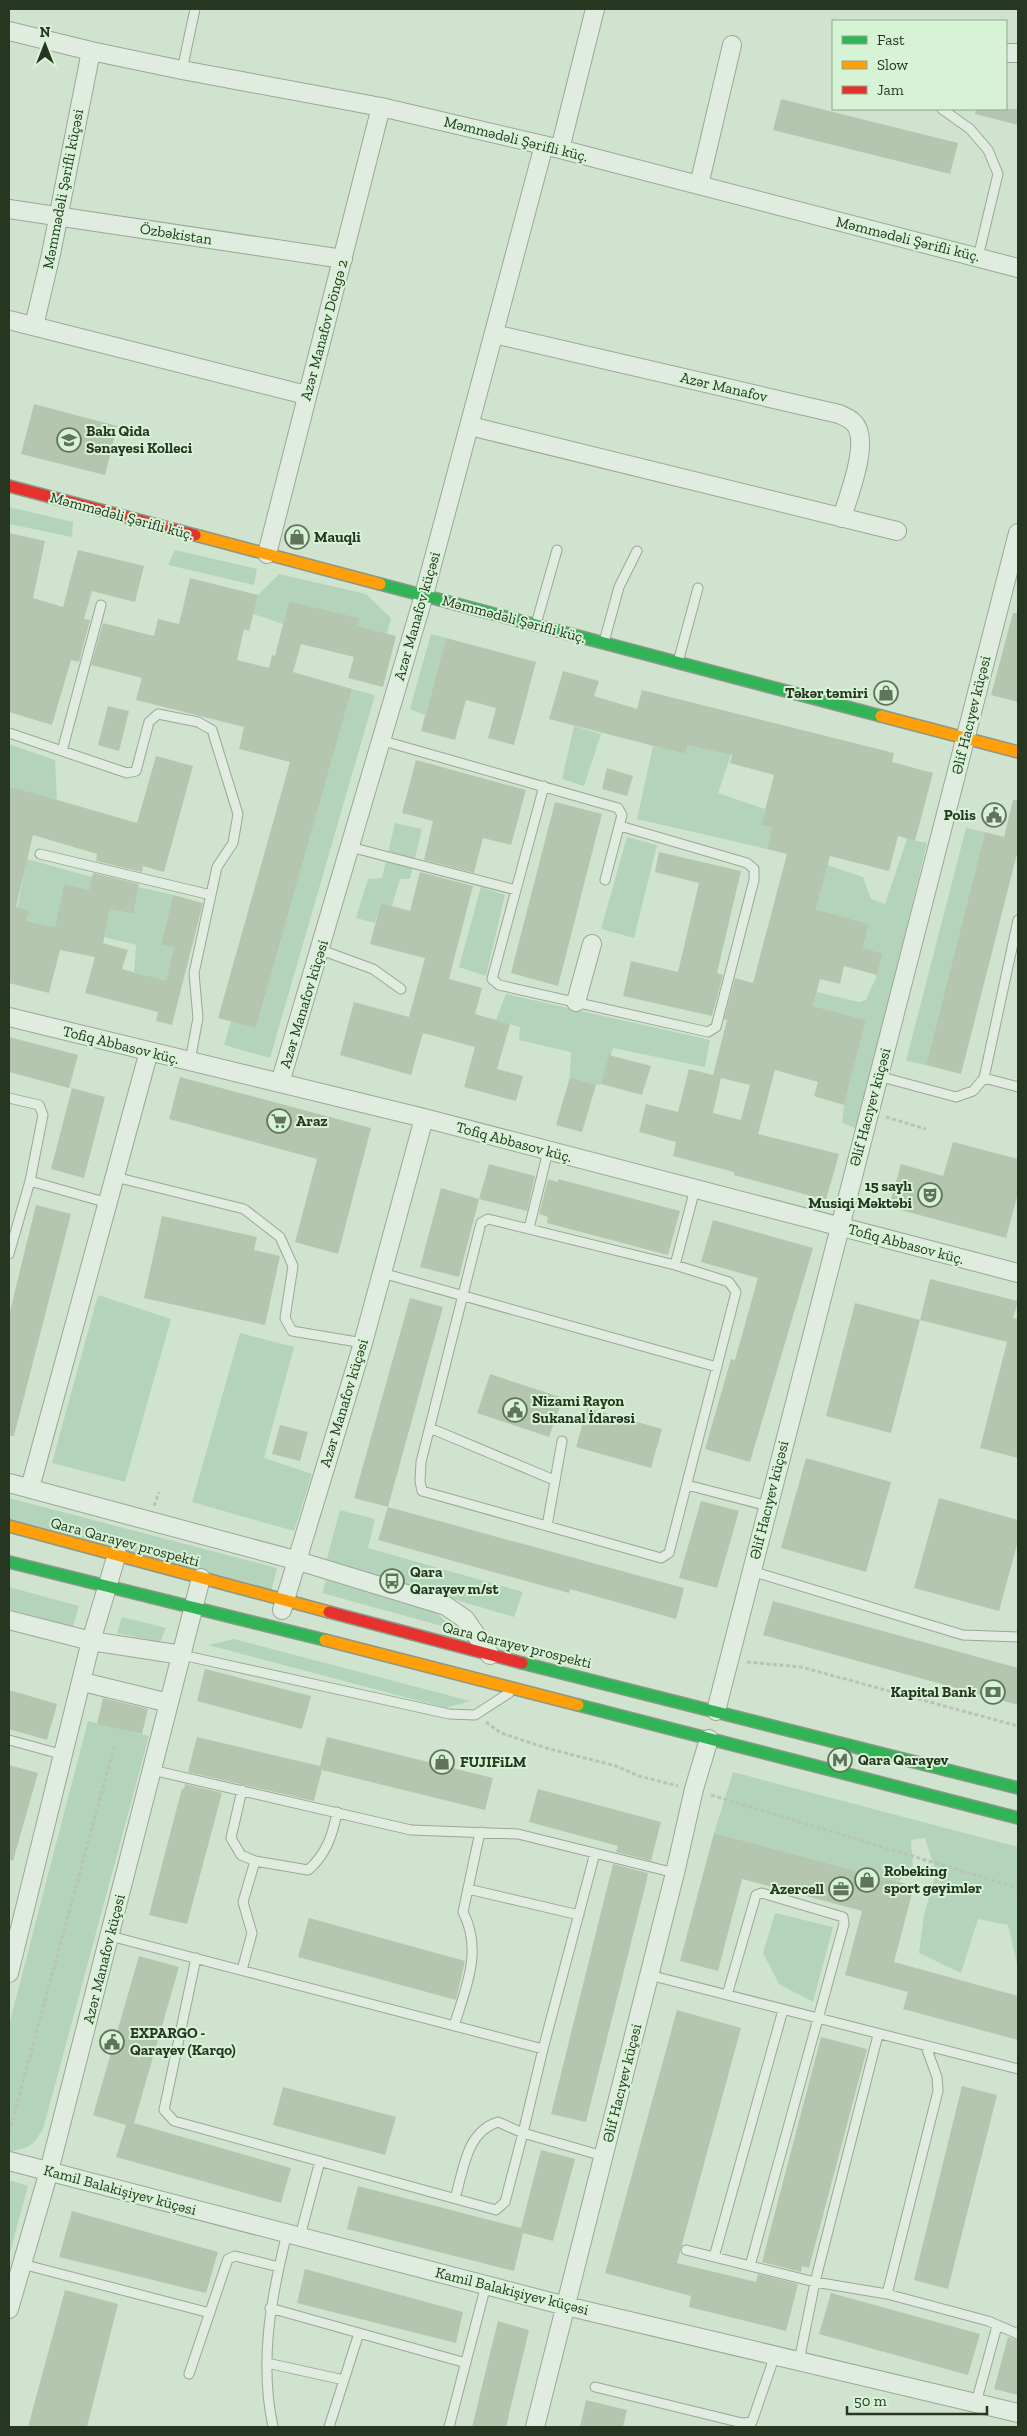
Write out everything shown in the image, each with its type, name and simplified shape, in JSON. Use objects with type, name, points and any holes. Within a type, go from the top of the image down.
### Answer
[{"type":"main road","name":"Məmmədəli Şərifli küç.","points":[[9,486],[1018,752]]},
{"type":"main road","name":"Qara Qarayev prospekti","points":[[9,1526],[490,1655],[1018,1788]]},
{"type":"main road","points":[[9,1562],[277,1628],[1018,1818]]},
{"type":"street","name":"Azər Manafov küçəsi","points":[[280,1083],[321,950],[380,740],[424,595],[494,334],[595,9]]},
{"type":"street","name":"Məmmədəli Şərifli küç.","points":[[9,31],[182,70],[381,107],[552,147],[1018,268]]},
{"type":"street","points":[[699,186],[732,45]]},
{"type":"street","name":"Məmmədəli Şərifli küçəsi","points":[[34,326],[91,51]]},
{"type":"street","name":"Azər Manafov Döngə 2","points":[[267,554],[306,395],[343,259],[381,107]]},
{"type":"street","name":"Özbəkistan","points":[[9,208],[343,259]]},
{"type":"street","points":[[9,320],[306,395]]},
{"type":"street","name":"Azər Manafov","points":[[494,334],[839,414],[854,422],[860,434],[861,451],[842,518]]},
{"type":"street","points":[[470,426],[897,532]]},
{"type":"street","name":"Əlif Hacıyev küçəsi","points":[[716,1711],[1018,533]]},
{"type":"street","points":[[576,1002],[592,944]]},
{"type":"street","name":"Tofiq Abbasov küç.","points":[[9,1017],[424,1118],[1018,1273]]},
{"type":"street","points":[[30,1488],[149,1051]]},
{"type":"street","name":"Azər Manafov küçəsi","points":[[277,1628],[295,1560],[363,1343],[424,1118]]},
{"type":"street","points":[[9,1483],[295,1560],[446,1606],[465,1619],[490,1655]]},
{"type":"street","points":[[9,1973],[16,1920],[64,1756],[92,1641],[117,1554]]},
{"type":"street","name":"Azər Manafov küçəsi","points":[[9,2309],[50,2171],[201,1578]]},
{"type":"street","points":[[9,1620],[92,1641],[182,1655]]},
{"type":"street","points":[[83,1682],[169,1703]]},
{"type":"street","name":"Əlif Hacıyev küçəsi","points":[[535,2427],[675,1873],[694,1789],[709,1739]]},
{"type":"street","name":"Kamil Balakişiyev küçəsi","points":[[9,2161],[566,2306],[1018,2412]]},
{"type":"lane","points":[[182,70],[195,9]]},
{"type":"lane","points":[[943,110],[970,129],[988,150],[998,174],[978,257]]},
{"type":"lane","points":[[536,625],[557,550]]},
{"type":"lane","points":[[604,643],[619,587],[636,551]]},
{"type":"lane","points":[[678,662],[698,588]]},
{"type":"lane","points":[[62,751],[101,605]]},
{"type":"lane","points":[[9,733],[127,773],[136,771],[149,722],[158,714],[198,722],[212,730],[238,814],[233,843],[217,867],[194,973],[198,1018],[190,1061]]},
{"type":"lane","points":[[380,740],[618,808],[622,815],[605,880]]},
{"type":"lane","points":[[544,786],[492,979],[499,985],[708,1032],[716,1027],[754,880],[754,869],[747,863],[620,826]]},
{"type":"lane","points":[[350,847],[516,890]]},
{"type":"lane","points":[[40,854],[211,894]]},
{"type":"lane","points":[[878,1076],[956,1097],[973,1092],[984,1078],[1018,920]]},
{"type":"lane","points":[[321,950],[373,969],[401,989]]},
{"type":"lane","points":[[984,1078],[1018,1088]]},
{"type":"lane","points":[[9,1098],[39,1105],[43,1115],[30,1181],[13,1222],[9,1254]]},
{"type":"lane","points":[[529,1228],[548,1151]]},
{"type":"lane","points":[[115,1177],[244,1209],[280,1237],[293,1266],[285,1318],[292,1331],[363,1343]]},
{"type":"lane","points":[[30,1181],[108,1203]]},
{"type":"lane","points":[[676,1265],[695,1189]]},
{"type":"lane","points":[[488,1218],[529,1228],[676,1265],[729,1282],[736,1292],[669,1553],[662,1558],[422,1491],[420,1481],[421,1462],[481,1223],[488,1218]]},
{"type":"lane","points":[[382,1272],[717,1367]]},
{"type":"lane","points":[[430,1428],[554,1480]]},
{"type":"lane","points":[[546,1526],[562,1441]]},
{"type":"lane","points":[[687,1485],[768,1506]]},
{"type":"lane","points":[[751,1571],[963,1635],[1018,1637]]},
{"type":"lane","points":[[182,1655],[450,1714],[475,1714],[514,1690]]},
{"type":"lane","points":[[9,1740],[64,1756]]},
{"type":"lane","points":[[152,1770],[412,1830],[518,1834],[675,1873]]},
{"type":"lane","points":[[242,1790],[231,1838],[240,1855],[255,1861],[308,1870],[318,1862],[326,1849],[337,1812]]},
{"type":"lane","points":[[454,2026],[472,1965],[471,1928],[462,1912],[480,1832]]},
{"type":"lane","points":[[196,1958],[164,2110],[174,2121],[496,2210],[505,2202],[542,2049],[596,1853]]},
{"type":"lane","points":[[242,1970],[252,1933],[243,1902],[255,1861]]},
{"type":"lane","points":[[468,1889],[579,1915]]},
{"type":"lane","points":[[727,1995],[756,1895],[762,1893],[843,1917],[844,1924],[750,2266]]},
{"type":"lane","points":[[110,1936],[542,2049]]},
{"type":"lane","points":[[649,1975],[878,2035],[1018,2069]]},
{"type":"lane","points":[[714,2257],[783,2010]]},
{"type":"lane","points":[[799,2361],[815,2282],[878,2035]]},
{"type":"lane","points":[[888,2294],[938,2091],[937,2077],[926,2047]]},
{"type":"lane","points":[[455,2198],[473,2138],[486,2126],[498,2122],[523,2133],[603,2156]]},
{"type":"lane","points":[[273,2427],[268,2404],[267,2363],[270,2308],[279,2267],[294,2235],[320,2161]]},
{"type":"lane","points":[[686,2250],[815,2282],[888,2294],[988,2322],[1018,2334]]},
{"type":"lane","points":[[189,2374],[228,2259],[235,2256],[279,2267]]},
{"type":"lane","points":[[22,2264],[210,2313]]},
{"type":"lane","points":[[449,2427],[486,2285]]},
{"type":"lane","points":[[270,2308],[466,2363]]},
{"type":"lane","points":[[976,2402],[997,2326]]},
{"type":"lane","points":[[330,2427],[359,2333]]},
{"type":"lane","points":[[596,2387],[742,2423],[752,2422],[775,2355]]},
{"type":"lane","points":[[267,2363],[344,2380]]},
{"type":"path","points":[[869,1112],[926,1129]]},
{"type":"path","points":[[728,1662],[800,1667],[1018,1726]]},
{"type":"path","points":[[475,1714],[501,1732],[546,1748],[616,1766],[639,1776],[694,1789],[1018,1888]]},
{"type":"path","points":[[9,2133],[114,1746]]},
{"type":"green space","points":[[9,507],[73,522],[72,537],[9,524]]},
{"type":"green space","points":[[175,550],[257,569],[254,585],[168,565]]},
{"type":"green space","points":[[279,574],[366,594],[391,618],[387,634],[356,627],[358,618],[289,601],[283,624],[253,614],[258,595]]},
{"type":"green space","points":[[431,634],[446,638],[425,715],[410,709]]},
{"type":"green space","points":[[352,689],[375,695],[270,1058],[224,1045],[231,1021],[256,1028]]},
{"type":"green space","points":[[574,726],[601,734],[584,786],[562,779]]},
{"type":"green space","points":[[735,743],[718,793],[765,809],[761,825],[772,828],[767,849],[637,819],[653,746],[685,754],[688,745]]},
{"type":"green space","points":[[9,744],[55,760],[57,800],[9,786]]},
{"type":"green space","points":[[395,823],[422,829],[410,879],[400,879],[392,906],[381,903],[375,923],[356,918],[368,879],[382,878]]},
{"type":"green space","points":[[966,828],[985,832],[926,1065],[906,1061]]},
{"type":"green space","points":[[627,837],[657,845],[634,938],[601,929]]},
{"type":"green space","points":[[907,839],[927,843],[858,1129],[842,1123],[844,1105],[866,1020],[813,1006],[817,992],[859,1002],[866,1000],[877,975],[883,953],[863,948],[869,924],[816,909],[827,865],[863,877],[871,899],[885,904]]},
{"type":"green space","points":[[27,859],[92,877],[89,890],[64,885],[55,927],[26,921],[28,911],[17,908]]},
{"type":"green space","points":[[138,887],[173,895],[161,943],[174,947],[166,982],[134,972],[136,945],[104,937],[110,909],[132,914]]},
{"type":"green space","points":[[481,887],[505,895],[486,976],[459,967]]},
{"type":"green space","points":[[506,994],[710,1040],[705,1067],[613,1048],[601,1084],[596,1085],[570,1077],[571,1052],[519,1040],[520,1027],[496,1020]]},
{"type":"green space","points":[[98,1295],[171,1319],[125,1482],[52,1463]]},
{"type":"green space","points":[[240,1333],[294,1347],[264,1458],[312,1474],[294,1531],[192,1502]]},
{"type":"green space","points":[[9,1498],[277,1568],[271,1592],[9,1523]]},
{"type":"green space","points":[[340,1510],[375,1519],[368,1548],[523,1592],[514,1617],[326,1562]]},
{"type":"green space","points":[[326,1580],[437,1613],[453,1629],[322,1593]]},
{"type":"green space","points":[[9,1587],[79,1606],[73,1627],[9,1609]]},
{"type":"green space","points":[[122,1617],[166,1628],[160,1642],[117,1633]]},
{"type":"green space","points":[[234,1639],[470,1701],[446,1708],[208,1645]]},
{"type":"green space","points":[[88,1721],[149,1736],[44,2126],[31,2145],[9,2152],[9,2025]]},
{"type":"green space","points":[[733,1772],[1018,1847],[1018,1968],[1008,1925],[978,1919],[961,1973],[919,1953],[924,1915],[936,1873],[925,1838],[911,1840],[913,1866],[899,1882],[714,1833]]},
{"type":"green space","points":[[775,1913],[833,1927],[813,2002],[779,1984],[763,1953]]},
{"type":"green space","points":[[9,2180],[28,2186],[9,2256]]},
{"type":"building","points":[[781,99],[958,143],[950,174],[773,130]]},
{"type":"building","points":[[1018,109],[1018,125],[975,114],[976,110]]},
{"type":"building","name":"Bakı Qida Sənayesi Kolleci","points":[[34,404],[117,426],[105,475],[21,454]]},
{"type":"building","points":[[9,533],[45,541],[33,598],[63,607],[78,550],[144,566],[135,602],[92,591],[84,619],[90,620],[79,662],[71,660],[52,725],[9,712]]},
{"type":"building","points":[[190,578],[258,595],[249,631],[244,629],[237,660],[269,668],[272,655],[275,656],[289,601],[359,618],[357,626],[396,636],[383,687],[348,678],[354,657],[301,644],[293,672],[352,689],[256,1028],[218,1018],[290,762],[239,749],[244,727],[136,700],[142,678],[91,665],[103,623],[154,636],[158,619],[179,624]]},
{"type":"building","points":[[1013,613],[1018,613],[1018,702],[991,695]]},
{"type":"building","points":[[446,638],[536,662],[514,745],[488,738],[496,708],[466,700],[455,740],[421,731]]},
{"type":"building","points":[[563,671],[599,681],[594,696],[637,709],[642,690],[894,753],[892,762],[933,773],[915,841],[898,836],[889,871],[830,856],[816,909],[869,924],[863,948],[883,953],[877,975],[844,966],[840,984],[820,979],[813,1006],[866,1020],[844,1105],[814,1096],[818,1082],[775,1070],[758,1134],[839,1154],[826,1200],[673,1156],[676,1142],[639,1132],[646,1104],[678,1112],[689,1069],[713,1075],[727,1020],[724,1019],[735,978],[753,983],[787,854],[767,849],[772,828],[761,825],[774,775],[730,763],[732,755],[688,745],[685,754],[549,719]],"holes":[[[721,1078],[750,1085],[741,1120],[713,1113]]]},
{"type":"building","points":[[108,706],[129,711],[119,751],[98,745]]},
{"type":"building","points":[[156,756],[193,766],[164,872],[143,866],[142,872],[96,861],[97,854],[33,835],[16,907],[29,911],[26,921],[55,927],[64,884],[89,890],[93,873],[139,884],[133,914],[110,909],[103,943],[128,950],[122,969],[166,981],[174,947],[161,944],[173,895],[203,903],[172,1025],[156,1021],[158,1012],[85,993],[95,957],[60,950],[49,993],[9,983],[9,786],[137,823]]},
{"type":"building","points":[[416,760],[526,790],[511,845],[483,838],[474,873],[424,860],[433,821],[402,813]]},
{"type":"building","points":[[607,768],[633,776],[627,796],[602,789]]},
{"type":"building","points":[[1013,800],[1018,800],[1018,850],[961,1074],[926,1065],[985,832],[1004,837]]},
{"type":"building","points":[[555,802],[602,814],[558,986],[511,973]]},
{"type":"building","points":[[659,852],[741,871],[717,973],[723,975],[712,1016],[623,996],[631,961],[678,972],[699,883],[655,872]]},
{"type":"building","points":[[420,872],[473,886],[449,979],[482,988],[475,1014],[510,1024],[497,1069],[523,1076],[516,1101],[464,1087],[475,1047],[423,1033],[411,1075],[340,1055],[354,1002],[409,1017],[425,958],[370,944],[381,903],[410,911]]},
{"type":"building","points":[[9,1037],[78,1055],[69,1088],[9,1072]]},
{"type":"building","points":[[609,1055],[651,1066],[642,1095],[601,1084]]},
{"type":"building","points":[[180,1077],[371,1128],[338,1254],[295,1242],[317,1159],[169,1119]]},
{"type":"building","points":[[570,1077],[596,1085],[582,1132],[556,1125]]},
{"type":"building","points":[[72,1088],[105,1097],[84,1178],[51,1169]]},
{"type":"building","points":[[953,1142],[1018,1159],[1018,1193],[1006,1238],[889,1207],[901,1164],[943,1176]]},
{"type":"building","points":[[489,1164],[535,1176],[527,1211],[479,1199]]},
{"type":"building","points":[[548,1179],[558,1182],[558,1179],[680,1211],[668,1255],[547,1223],[548,1217],[539,1214]]},
{"type":"building","points":[[441,1188],[479,1199],[459,1277],[420,1267]]},
{"type":"building","points":[[36,1205],[71,1214],[14,1436],[9,1436],[9,1315]]},
{"type":"building","points":[[162,1216],[257,1237],[254,1250],[280,1256],[265,1325],[144,1298]]},
{"type":"building","points":[[713,1220],[813,1248],[750,1462],[705,1449],[731,1359],[735,1360],[758,1278],[701,1262]]},
{"type":"building","points":[[930,1279],[1018,1301],[1013,1318],[1018,1319],[1018,1458],[980,1448],[1007,1342],[920,1320]]},
{"type":"building","points":[[410,1298],[443,1307],[388,1507],[354,1498]]},
{"type":"building","points":[[855,1303],[920,1320],[891,1433],[826,1416]]},
{"type":"building","points":[[490,1374],[563,1398],[549,1437],[477,1413]]},
{"type":"building","points":[[587,1408],[662,1429],[651,1468],[576,1447]]},
{"type":"building","points":[[280,1425],[308,1432],[300,1461],[272,1454]]},
{"type":"building","points":[[806,1458],[891,1482],[866,1572],[781,1548]]},
{"type":"building","points":[[939,1498],[1018,1520],[1018,1541],[999,1611],[914,1588]]},
{"type":"building","points":[[701,1501],[739,1511],[717,1588],[679,1578]]},
{"type":"building","points":[[388,1507],[684,1588],[676,1619],[570,1589],[569,1593],[378,1540]]},
{"type":"building","points":[[773,1601],[1018,1668],[1018,1705],[763,1635]]},
{"type":"building","points":[[205,1669],[311,1696],[302,1729],[197,1701]]},
{"type":"building","points":[[9,1690],[57,1704],[47,1740],[9,1729]]},
{"type":"building","points":[[103,1698],[148,1709],[142,1734],[97,1724]]},
{"type":"building","points":[[197,1737],[320,1766],[327,1737],[493,1778],[485,1810],[322,1770],[314,1801],[188,1772]]},
{"type":"building","points":[[9,1765],[38,1773],[13,1861],[9,1860]]},
{"type":"building","points":[[185,1784],[222,1793],[187,1924],[149,1915],[182,1788],[184,1789]]},
{"type":"building","points":[[538,1789],[661,1822],[651,1861],[616,1852],[618,1846],[529,1822]]},
{"type":"building","points":[[714,1833],[914,1886],[894,1962],[1018,1996],[1018,2040],[903,2009],[908,1992],[845,1975],[862,1911],[742,1879],[718,1971],[680,1961]]},
{"type":"building","points":[[613,1864],[648,1873],[586,2122],[551,2114]]},
{"type":"building","points":[[309,1918],[465,1961],[456,2000],[298,1957]]},
{"type":"building","points":[[139,1956],[179,1967],[134,2123],[291,2168],[281,2203],[116,2157],[126,2125],[93,2115]]},
{"type":"building","points":[[677,2010],[741,2028],[677,2263],[756,2282],[758,2274],[798,2284],[786,2331],[689,2307],[691,2296],[605,2273]]},
{"type":"building","points":[[821,2037],[867,2049],[809,2268],[802,2266],[801,2272],[762,2262]]},
{"type":"building","points":[[962,2086],[997,2095],[948,2289],[914,2280]]},
{"type":"building","points":[[283,2087],[396,2117],[385,2155],[273,2125]]},
{"type":"building","points":[[541,2150],[575,2159],[553,2241],[523,2233],[514,2271],[347,2229],[358,2186],[521,2228]]},
{"type":"building","points":[[72,2211],[218,2252],[206,2293],[59,2257]]},
{"type":"building","points":[[305,2269],[463,2312],[456,2343],[297,2303]]},
{"type":"building","points":[[65,2290],[118,2304],[87,2427],[28,2427]]},
{"type":"building","points":[[831,2293],[980,2334],[968,2375],[819,2334]]},
{"type":"building","points":[[498,2321],[529,2330],[506,2427],[472,2427]]},
{"type":"building","points":[[1008,2337],[1018,2340],[1018,2395],[994,2389]]},
{"type":"building","points":[[586,2400],[627,2410],[623,2427],[580,2427]]},
{"type":"traffic: fast","points":[[380,584],[881,716]]},
{"type":"traffic: fast","points":[[9,1562],[325,1640]]},
{"type":"traffic: fast","points":[[522,1663],[1018,1788]]},
{"type":"traffic: fast","points":[[578,1705],[1018,1818]]},
{"type":"traffic: slow","points":[[195,535],[380,584]]},
{"type":"traffic: slow","points":[[881,716],[1018,752]]},
{"type":"traffic: slow","points":[[9,1526],[329,1612]]},
{"type":"traffic: slow","points":[[325,1640],[578,1705]]},
{"type":"traffic: jam","points":[[9,486],[195,535]]},
{"type":"traffic: jam","points":[[329,1612],[522,1663]]},
{"type":"place","name":"Bakı Qida Sənayesi Kolleci","points":[[69,440]]},
{"type":"place","name":"Mauqli","points":[[297,537]]},
{"type":"place","name":"Təkər təmiri","points":[[886,693]]},
{"type":"place","name":"Polis","points":[[994,815]]},
{"type":"place","name":"Araz","points":[[279,1121]]},
{"type":"place","name":"15 saylı Musiqi Məktəbi","points":[[930,1195]]},
{"type":"place","name":"Nizami Rayon Sukanal İdarəsi","points":[[515,1410]]},
{"type":"place","name":"Qara Qarayev m/st","points":[[392,1581]]},
{"type":"place","name":"Kapital Bank","points":[[993,1692]]},
{"type":"place","name":"Qara Qarayev","points":[[840,1760]]},
{"type":"place","name":"FUJIFiLM","points":[[442,1762]]},
{"type":"place","name":"Robeking sport geyimlər","points":[[867,1880]]},
{"type":"place","name":"Azercell","points":[[841,1889]]},
{"type":"place","name":"EXPARGO - Qarayev (Karqo)","points":[[112,2042]]}]
